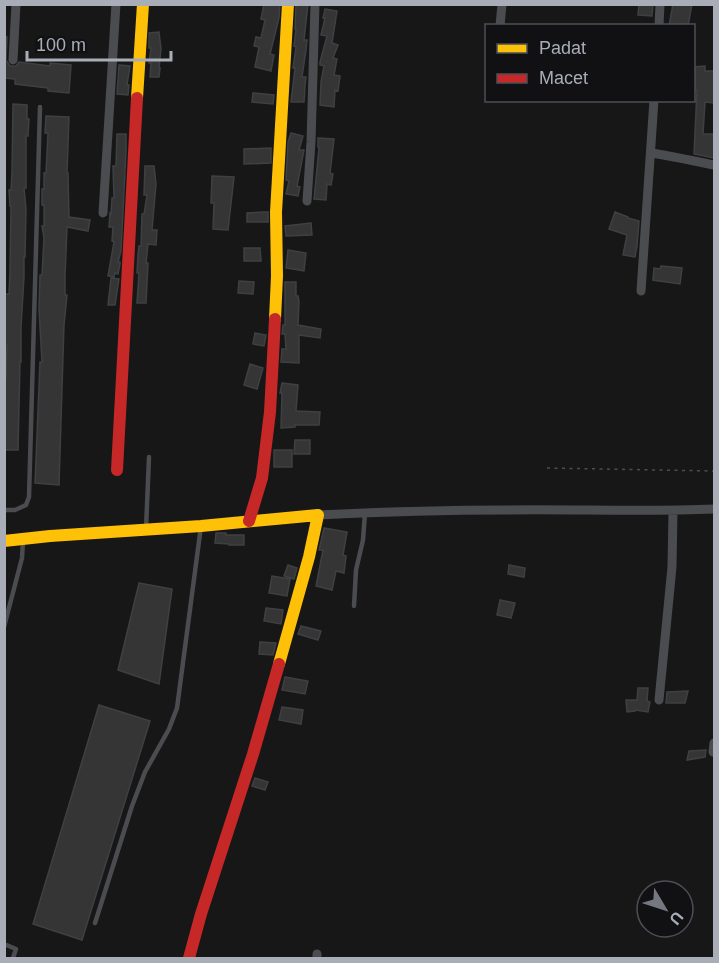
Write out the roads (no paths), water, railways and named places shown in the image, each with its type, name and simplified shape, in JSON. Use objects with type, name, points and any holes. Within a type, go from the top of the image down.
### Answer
[{"type":"street","points":[[13,60],[16,4]]},
{"type":"street","points":[[103,213],[116,4]]},
{"type":"street","points":[[117,470],[143,4]]},
{"type":"street","points":[[249,521],[262,478],[270,412],[277,276],[276,212],[288,4]]},
{"type":"street","points":[[307,201],[313,109],[315,4]]},
{"type":"street","points":[[500,24],[502,4]]},
{"type":"street","points":[[659,24],[660,4]]},
{"type":"street","points":[[641,291],[654,102]]},
{"type":"street","points":[[651,153],[714,165]]},
{"type":"street","points":[[4,540],[318,515],[714,508]]},
{"type":"street","points":[[659,700],[672,567],[673,510]]},
{"type":"street","points":[[189,958],[253,754],[309,557],[318,515]]},
{"type":"lane","points":[[4,510],[15,510],[26,505],[29,497],[40,107]]},
{"type":"lane","points":[[146,529],[149,457]]},
{"type":"lane","points":[[354,606],[356,570],[363,540],[365,513]]},
{"type":"lane","points":[[95,923],[132,806],[145,772],[169,729],[177,708],[201,526]]},
{"type":"lane","points":[[4,627],[22,558],[24,538]]},
{"type":"lane","points":[[4,944],[16,949],[13,958]]}]
